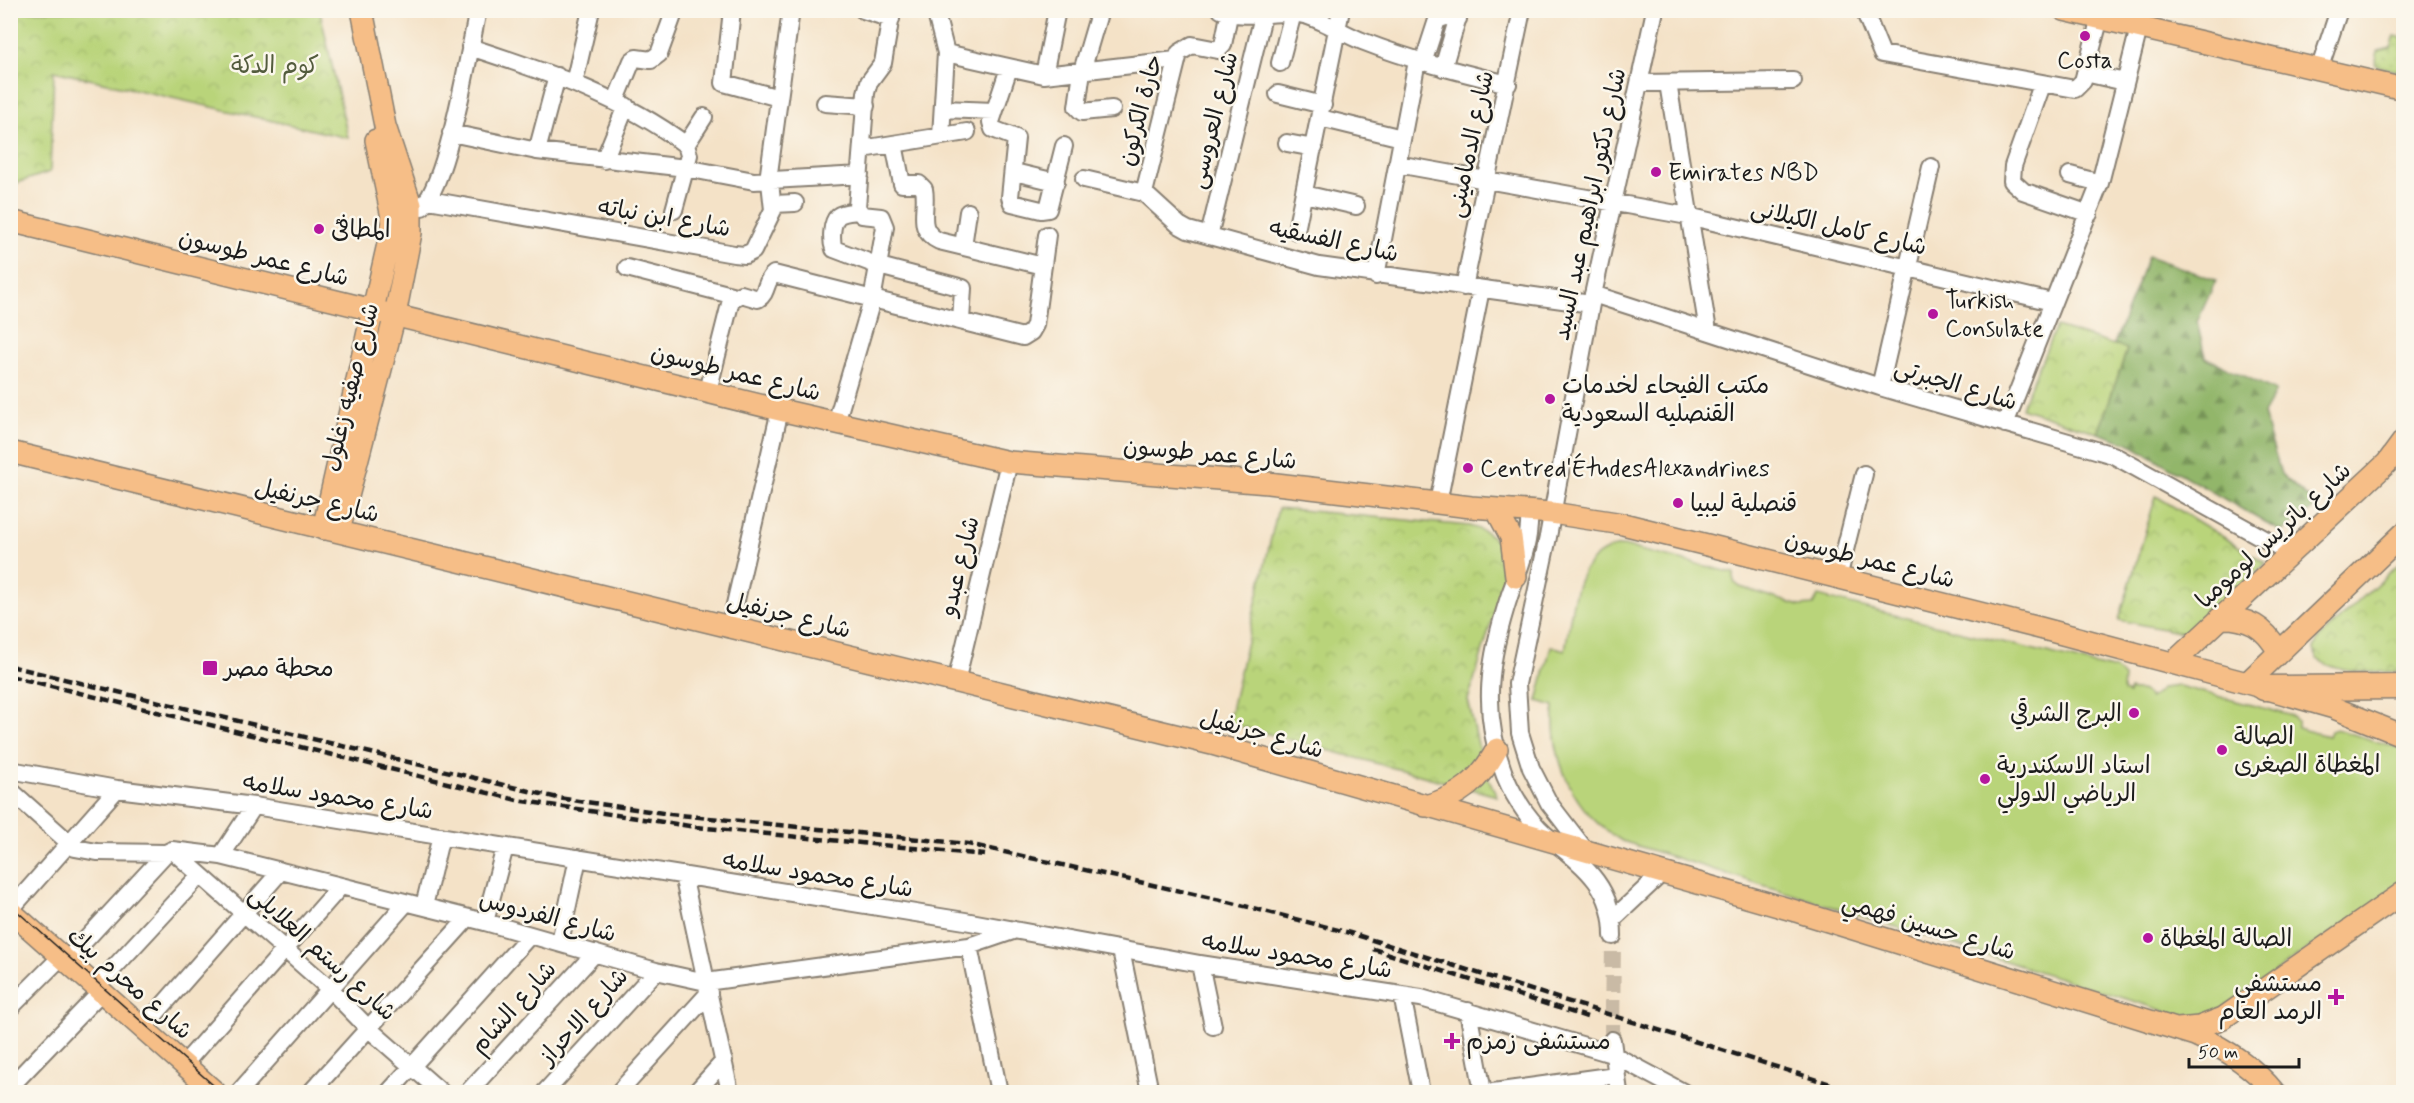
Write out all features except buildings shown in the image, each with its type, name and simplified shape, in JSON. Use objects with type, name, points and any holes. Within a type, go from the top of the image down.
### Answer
[{"type":"highway","points":[[2255,685],[2403,687]]},
{"type":"main road","name":"شارع صفيه زغلول","points":[[331,530],[395,315],[411,233],[402,218],[349,10]]},
{"type":"main road","name":"شارع صفيه زغلول","points":[[331,530],[372,310],[402,218],[407,190],[385,126],[362,10]]},
{"type":"main road","points":[[2064,10],[2101,15],[2139,28],[2403,89]]},
{"type":"main road","name":"شارع عمر طوسون","points":[[10,222],[780,410],[1009,462],[1268,483],[1438,503],[1552,513],[1623,524],[2255,685],[2334,708],[2403,736]]},
{"type":"main road","name":"شارع باتريس لومومبا","points":[[2173,663],[2387,463],[2403,440]]},
{"type":"main road","name":"شارع جرنفيل","points":[[10,452],[1212,744],[1553,841]]},
{"type":"main road","points":[[1496,509],[1511,537],[1516,578]]},
{"type":"main road","points":[[2255,685],[2278,651],[2403,533]]},
{"type":"main road","points":[[2220,618],[2235,617],[2261,628],[2278,651]]},
{"type":"main road","points":[[1425,806],[1457,795],[1470,786],[1486,769],[1497,749]]},
{"type":"main road","name":"شارع حسين فهمي","points":[[1553,841],[1799,912],[2174,1029],[2216,1044],[2253,1070],[2274,1092]]},
{"type":"main road","points":[[2174,1029],[2199,1027],[2223,1018],[2403,892]]},
{"type":"main road","name":"شارع محرم بيك","points":[[10,911],[215,1092]]},
{"type":"street","points":[[402,218],[429,200],[442,168],[478,10]]},
{"type":"street","points":[[574,83],[591,10]]},
{"type":"street","points":[[604,160],[632,62],[636,58],[651,60],[659,54],[675,10]]},
{"type":"street","points":[[732,10],[724,83],[779,98]]},
{"type":"street","points":[[792,10],[769,182],[774,204],[795,203]]},
{"type":"street","points":[[858,211],[869,82],[883,63],[892,15],[863,10]]},
{"type":"street","points":[[935,10],[946,54],[942,136]]},
{"type":"street","points":[[1044,75],[1057,10]]},
{"type":"street","points":[[1100,10],[1083,71],[1078,110],[1082,112],[1112,109]]},
{"type":"street","points":[[1296,231],[1341,10]]},
{"type":"street","name":"شارع الدمامينى","points":[[1438,503],[1472,288],[1486,181],[1522,10]]},
{"type":"street","name":"شارع دكتور ابراهيم عبد السيد","points":[[1586,850],[1549,803],[1526,756],[1517,709],[1520,666],[1552,513],[1592,299],[1655,10]]},
{"type":"street","points":[[1864,10],[1882,54],[2042,85],[2075,89],[2083,81],[2101,15]]},
{"type":"street","points":[[2319,70],[2338,10]]},
{"type":"street","points":[[1227,12],[1263,16],[1293,12],[1420,62],[1508,84]]},
{"type":"street","name":"حارة الكركون","points":[[1144,193],[1176,60],[1181,50],[1192,45],[1218,50],[1223,45],[1227,12]]},
{"type":"street","points":[[1280,63],[1293,12]]},
{"type":"street","points":[[1376,276],[1402,138],[1420,62],[1437,21],[1459,15],[1443,68]]},
{"type":"street","name":"شارع العروسى","points":[[1209,236],[1263,16]]},
{"type":"street","points":[[2005,424],[2100,183],[2139,28]]},
{"type":"street","points":[[470,47],[557,76],[621,103],[686,145]]},
{"type":"street","points":[[946,54],[1044,75],[1176,60]]},
{"type":"street","points":[[1009,68],[991,122],[993,129],[1016,138],[1010,200],[1012,203],[1041,210],[1048,209],[1064,146]]},
{"type":"street","points":[[2085,73],[2125,82]]},
{"type":"street","points":[[537,151],[557,76]]},
{"type":"street","points":[[1640,83],[1793,81]]},
{"type":"street","points":[[1668,83],[1708,331]]},
{"type":"street","points":[[2042,85],[2013,166],[2012,181],[2023,191],[2089,214]]},
{"type":"street","points":[[1278,94],[1322,112],[1402,138]]},
{"type":"street","points":[[825,103],[866,106]]},
{"type":"street","points":[[943,109],[994,111]]},
{"type":"street","points":[[674,210],[686,168],[688,155],[686,145],[704,117]]},
{"type":"street","points":[[862,150],[967,132]]},
{"type":"street","points":[[451,133],[537,151],[686,168],[769,182],[860,175]]},
{"type":"street","points":[[1287,143],[1314,148]]},
{"type":"street","points":[[894,144],[902,184],[919,184],[924,189],[923,224],[925,230],[936,239],[1043,266]]},
{"type":"street","name":"شارع كامل الكيلانى","points":[[1397,164],[1688,216],[2052,302]]},
{"type":"street","points":[[1880,387],[1931,167]]},
{"type":"street","points":[[1014,172],[1056,182]]},
{"type":"street","points":[[2070,175],[2100,183]]},
{"type":"street","name":"شارع الفسقيه","points":[[1084,179],[1144,193],[1179,225],[1209,236],[1319,266],[1472,288],[1592,299]]},
{"type":"street","points":[[1304,194],[1356,206]]},
{"type":"street","name":"شارع ابن نباته","points":[[429,200],[745,255],[753,251],[758,243],[774,204]]},
{"type":"street","points":[[836,423],[872,300],[879,266],[884,220],[858,211],[838,217],[832,244],[840,253],[879,266],[963,288],[961,321]]},
{"type":"street","points":[[963,246],[968,212]]},
{"type":"street","points":[[627,268],[735,296],[741,294],[758,299],[762,296],[771,276],[779,273],[872,300],[1023,337],[1031,332],[1035,325],[1047,235]]},
{"type":"street","points":[[708,391],[735,296]]},
{"type":"street","name":"شارع الجبرتى","points":[[1592,299],[1708,331],[1880,387],[2122,460],[2290,553]]},
{"type":"street","points":[[730,626],[780,410]]},
{"type":"street","name":"شارع عبدو","points":[[956,681],[1009,462]]},
{"type":"street","points":[[1838,578],[1864,474]]},
{"type":"street","points":[[1529,511],[1528,542],[1491,658],[1489,701],[1497,749],[1515,795],[1524,810],[1553,841],[1580,861],[1591,873],[1604,895],[1613,919],[1613,936]]},
{"type":"street","points":[[1491,658],[1520,666]]},
{"type":"street","name":"شارع محمود سلامه","points":[[10,770],[117,789],[254,806],[578,858],[1017,930],[1200,964],[1402,995],[1612,1047],[1683,1092]]},
{"type":"street","points":[[10,911],[117,789]]},
{"type":"street","points":[[10,790],[70,845]]},
{"type":"street","points":[[221,856],[254,806]]},
{"type":"street","points":[[424,906],[441,836]]},
{"type":"street","name":"شارع الفردوس","points":[[70,845],[86,851],[169,851],[221,856],[560,942],[708,988],[969,945],[1017,930]]},
{"type":"street","points":[[485,922],[505,847]]},
{"type":"street","points":[[10,1008],[64,959],[169,851]]},
{"type":"street","name":"شارع رستم العلايلى","points":[[169,851],[200,875],[331,990],[369,1029],[441,1092]]},
{"type":"street","points":[[560,942],[578,858]]},
{"type":"street","points":[[143,1028],[280,872]]},
{"type":"street","points":[[1613,919],[1661,874]]},
{"type":"street","points":[[10,1088],[200,875]]},
{"type":"street","points":[[683,875],[730,1092]]},
{"type":"street","points":[[184,1065],[340,887]]},
{"type":"street","points":[[239,1092],[406,903]]},
{"type":"street","points":[[311,1092],[468,919]]},
{"type":"street","points":[[389,1092],[530,935]]},
{"type":"street","points":[[969,945],[999,1092]]},
{"type":"street","points":[[1121,950],[1150,1092]]},
{"type":"street","name":"شارع الشام","points":[[468,1092],[595,953]]},
{"type":"street","points":[[1200,964],[1213,1026]]},
{"type":"street","name":"شارع الاحراز","points":[[545,1092],[656,971]]},
{"type":"street","points":[[619,1092],[708,988]]},
{"type":"street","points":[[1402,995],[1421,1092]]},
{"type":"street","points":[[1468,1011],[1483,1092]]},
{"type":"street","points":[[1612,1047],[1619,1092]]},
{"type":"street","points":[[696,1092],[724,1061]]},
{"type":"street","points":[[1493,1092],[1616,1075]]},
{"type":"green space","name":"كوم الدكة","points":[[10,11],[320,11],[348,138],[54,71],[50,172],[11,185]]},
{"type":"green space","points":[[2395,36],[2403,38],[2401,72],[2375,65],[2378,51],[2391,48]]},
{"type":"green space","points":[[2148,256],[2216,280],[2197,322],[2205,357],[2276,391],[2263,414],[2281,474],[2317,506],[2281,532],[2128,443],[2098,433],[2127,350],[2114,344]]},
{"type":"green space","points":[[2056,327],[2127,349],[2098,433],[2021,408]]},
{"type":"green space","points":[[2156,496],[2266,563],[2192,635],[2119,620]]},
{"type":"green space","points":[[1278,508],[1469,526],[1491,535],[1500,545],[1508,567],[1468,700],[1483,767],[1497,796],[1228,723]]},
{"type":"green space","name":"استاد الاسكندرية الرياضي الدولي","points":[[1623,546],[1734,573],[1734,582],[1740,587],[1800,606],[1813,605],[1818,596],[2115,670],[2124,677],[2123,692],[2128,694],[2129,690],[2143,692],[2150,699],[2162,688],[2179,686],[2293,716],[2297,721],[2297,728],[2328,736],[2330,731],[2336,729],[2403,749],[2403,884],[2221,1009],[2203,1016],[2184,1017],[1622,841],[1590,816],[1578,800],[1568,783],[1556,746],[1554,706],[1537,701],[1551,646],[1565,650],[1573,601],[1584,571],[1606,550]]},
{"type":"green space","points":[[2403,560],[2403,671],[2348,671],[2317,659],[2314,649],[2318,639]]},
{"type":"tunnel","points":[[1612,1040],[1613,936]]},
{"type":"tram line","points":[[10,905],[221,1092]]},
{"type":"railway","points":[[10,666],[558,798],[670,814],[968,844],[1225,901],[1350,933],[1856,1092]]},
{"type":"railway","points":[[10,676],[517,800],[696,827],[985,855]]},
{"type":"railway","points":[[1373,949],[1587,1017]]},
{"type":"place","name":"Costa","points":[[2085,36]]},
{"type":"place","name":"Emirates NBD","points":[[1656,172]]},
{"type":"place","name":"المطافئ","points":[[319,229]]},
{"type":"place","name":"Turkish Consulate","points":[[1933,314]]},
{"type":"place","name":"مكتب الفيحاء لخدمات القنصليه السعودية","points":[[1550,399]]},
{"type":"place","name":"Centred'ÉtudesAlexandrines","points":[[1468,468]]},
{"type":"place","name":"قنصلية ليبيا","points":[[1678,503]]},
{"type":"place","name":"محطة مصر","points":[[210,668]]},
{"type":"place","name":"البرج الشرقي","points":[[2134,713]]},
{"type":"place","name":"الصالة المغطاة الصغرى","points":[[2222,750]]},
{"type":"place","name":"استاد الاسكندرية الرياضي الدولي","points":[[1985,779]]},
{"type":"place","name":"الصالة المغطاة","points":[[2148,938]]},
{"type":"place","name":"مستشفي الرمد العام","points":[[2336,997]]},
{"type":"place","name":"مستشفى زمزم","points":[[1452,1041]]}]
